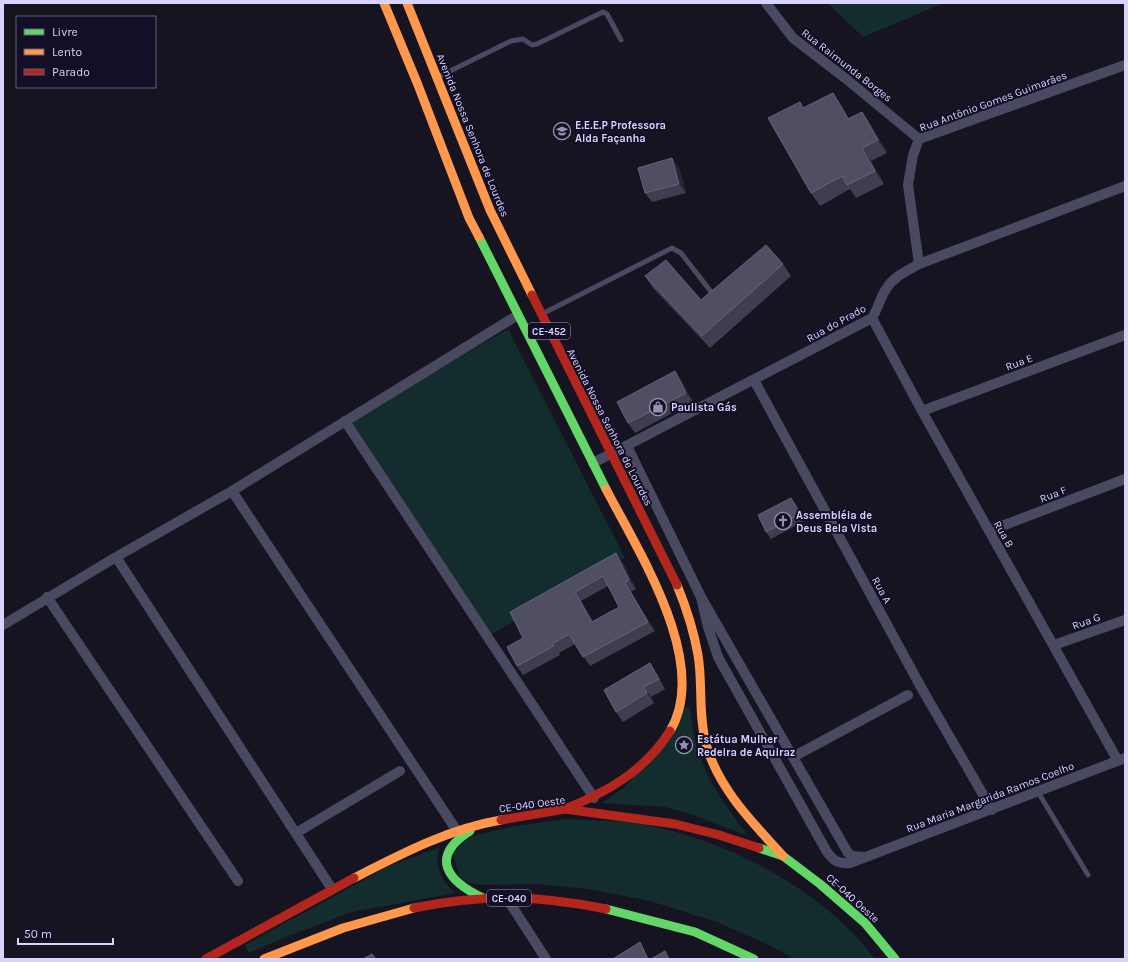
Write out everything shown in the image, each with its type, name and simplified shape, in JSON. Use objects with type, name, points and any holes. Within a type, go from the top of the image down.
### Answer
[{"type":"main road","name":"CE-452","points":[[384,3],[418,85],[469,218],[665,605],[679,653],[683,678],[682,698],[676,719],[664,741],[648,761],[631,776],[594,798],[565,810]]},
{"type":"main road","name":"Avenida Nossa Senhora de Lourdes","points":[[407,3],[490,210],[672,575],[685,605],[698,656],[701,721],[706,744],[714,766],[747,816],[783,856]]},
{"type":"main road","name":"CE-040 Oeste","points":[[206,959],[332,889],[415,848],[457,831],[489,822],[565,810],[630,817],[675,824],[719,835],[783,856],[820,884],[864,923],[895,959]]},
{"type":"main road","points":[[483,898],[461,888],[454,881],[446,865],[446,856],[455,840],[489,822]]},
{"type":"main road","name":"CE-040","points":[[264,959],[312,938],[361,922],[450,901],[506,897],[595,906],[682,928],[710,938],[754,959]]},
{"type":"main road","points":[[864,923],[885,959]]},
{"type":"street","name":"Rua Raimunda Borges","points":[[766,3],[793,38],[845,78],[919,139]]},
{"type":"street","name":"Rua Antônio Gomes Guimarães","points":[[919,264],[908,184],[913,155],[919,139],[1125,66]]},
{"type":"street","name":"Rua do Prado","points":[[593,463],[872,318],[890,283],[897,276],[919,264],[1125,186]]},
{"type":"street","points":[[3,625],[47,597],[232,491],[518,315]]},
{"type":"street","name":"Rua B","points":[[872,318],[989,531],[1121,759]]},
{"type":"street","name":"Rua E","points":[[922,411],[1125,335]]},
{"type":"street","name":"Rua A","points":[[754,380],[922,689],[992,810]]},
{"type":"street","points":[[345,421],[594,798]]},
{"type":"street","points":[[627,446],[702,597],[848,853],[854,856],[864,857]]},
{"type":"street","name":"Rua F","points":[[989,531],[1125,479]]},
{"type":"street","points":[[232,491],[457,831]]},
{"type":"street","points":[[116,557],[332,889]]},
{"type":"street","points":[[47,597],[238,881]]},
{"type":"street","name":"Rua Maria Margarida Ramos Coelho","points":[[702,597],[708,627],[718,657],[827,852],[832,859],[840,864],[850,863],[992,810],[1121,759]]},
{"type":"street","name":"Rua G","points":[[1054,645],[1125,620]]},
{"type":"street","points":[[793,757],[908,695]]},
{"type":"street","points":[[296,833],[400,771]]},
{"type":"street","points":[[506,897],[546,959]]},
{"type":"lane","points":[[436,78],[511,41],[523,39],[532,45],[536,44],[603,12],[607,14],[621,40]]},
{"type":"lane","points":[[541,314],[672,248],[681,253],[712,294]]},
{"type":"lane","points":[[1038,792],[1088,875]]},
{"type":"green space","points":[[828,3],[944,3],[863,37]]},
{"type":"green space","points":[[508,329],[625,558],[490,635],[350,421]]},
{"type":"green space","points":[[686,707],[690,708],[697,746],[708,776],[716,791],[748,836],[693,815],[665,807],[602,803],[625,787]]},
{"type":"green space","points":[[567,819],[640,824],[672,831],[705,841],[738,854],[770,870],[800,889],[828,910],[853,934],[875,959],[794,959],[769,945],[717,922],[650,901],[588,889],[536,884],[480,885],[461,881],[452,853],[471,836],[515,826]]},
{"type":"green space","points":[[440,847],[438,853],[438,866],[440,873],[451,889],[456,893],[352,912],[288,936],[249,953],[245,945],[389,866]]},
{"type":"building","points":[[833,93],[848,119],[862,112],[878,140],[862,148],[875,171],[847,185],[842,176],[811,193],[768,118],[800,102],[803,108]]},
{"type":"building","points":[[672,158],[679,184],[645,193],[638,168]]},
{"type":"building","points":[[766,245],[783,264],[702,336],[645,276],[666,260],[701,300]]},
{"type":"building","points":[[675,371],[686,393],[628,423],[617,402]]},
{"type":"building","points":[[791,498],[800,514],[766,532],[758,515]]},
{"type":"building","points":[[616,553],[629,580],[625,583],[648,622],[583,657],[569,634],[552,644],[554,646],[517,666],[507,647],[523,638],[510,612]],"holes":[[[603,576],[619,607],[592,622],[575,592]]]},
{"type":"building","points":[[650,663],[659,679],[644,687],[647,693],[616,712],[604,690]]},
{"type":"building","points":[[640,942],[648,959],[613,959]]},
{"type":"building","points":[[665,951],[669,959],[651,959]]},
{"type":"building","points":[[372,954],[376,959],[363,959]]},
{"type":"traffic: fast","points":[[479,237],[606,489]]},
{"type":"traffic: fast","points":[[470,831],[457,841],[450,850],[447,859],[448,868],[452,876],[460,884],[483,898]]},
{"type":"traffic: fast","points":[[759,848],[783,856],[820,884],[865,923],[895,959]]},
{"type":"traffic: fast","points":[[606,909],[695,932],[754,959]]},
{"type":"traffic: slow","points":[[384,3],[418,85],[469,218],[479,237]]},
{"type":"traffic: slow","points":[[407,3],[490,210],[532,295]]},
{"type":"traffic: slow","points":[[606,489],[651,575],[665,608],[676,641],[682,673],[680,704],[670,731]]},
{"type":"traffic: slow","points":[[677,585],[684,602],[698,655],[702,722],[706,744],[712,760],[719,775],[738,804],[783,856]]},
{"type":"traffic: slow","points":[[354,878],[425,843],[462,829],[501,820]]},
{"type":"traffic: slow","points":[[264,959],[343,928],[414,908]]},
{"type":"traffic: jam","points":[[532,295],[677,585]]},
{"type":"traffic: jam","points":[[565,809],[596,795],[624,779],[649,758],[670,731]]},
{"type":"traffic: jam","points":[[501,820],[565,809],[675,824],[719,835],[759,848]]},
{"type":"traffic: jam","points":[[206,959],[354,878]]},
{"type":"traffic: jam","points":[[414,908],[463,900],[510,898],[557,901],[606,909]]},
{"type":"place","name":"E.E.E.P Professora Alda Façanha","points":[[562,131]]},
{"type":"place","name":"Paulista Gás","points":[[658,407]]},
{"type":"place","name":"Assembléia de Deus Bela Vista","points":[[783,521]]},
{"type":"place","name":"Estátua Mulher Redeira de Aquiraz","points":[[684,745]]}]
